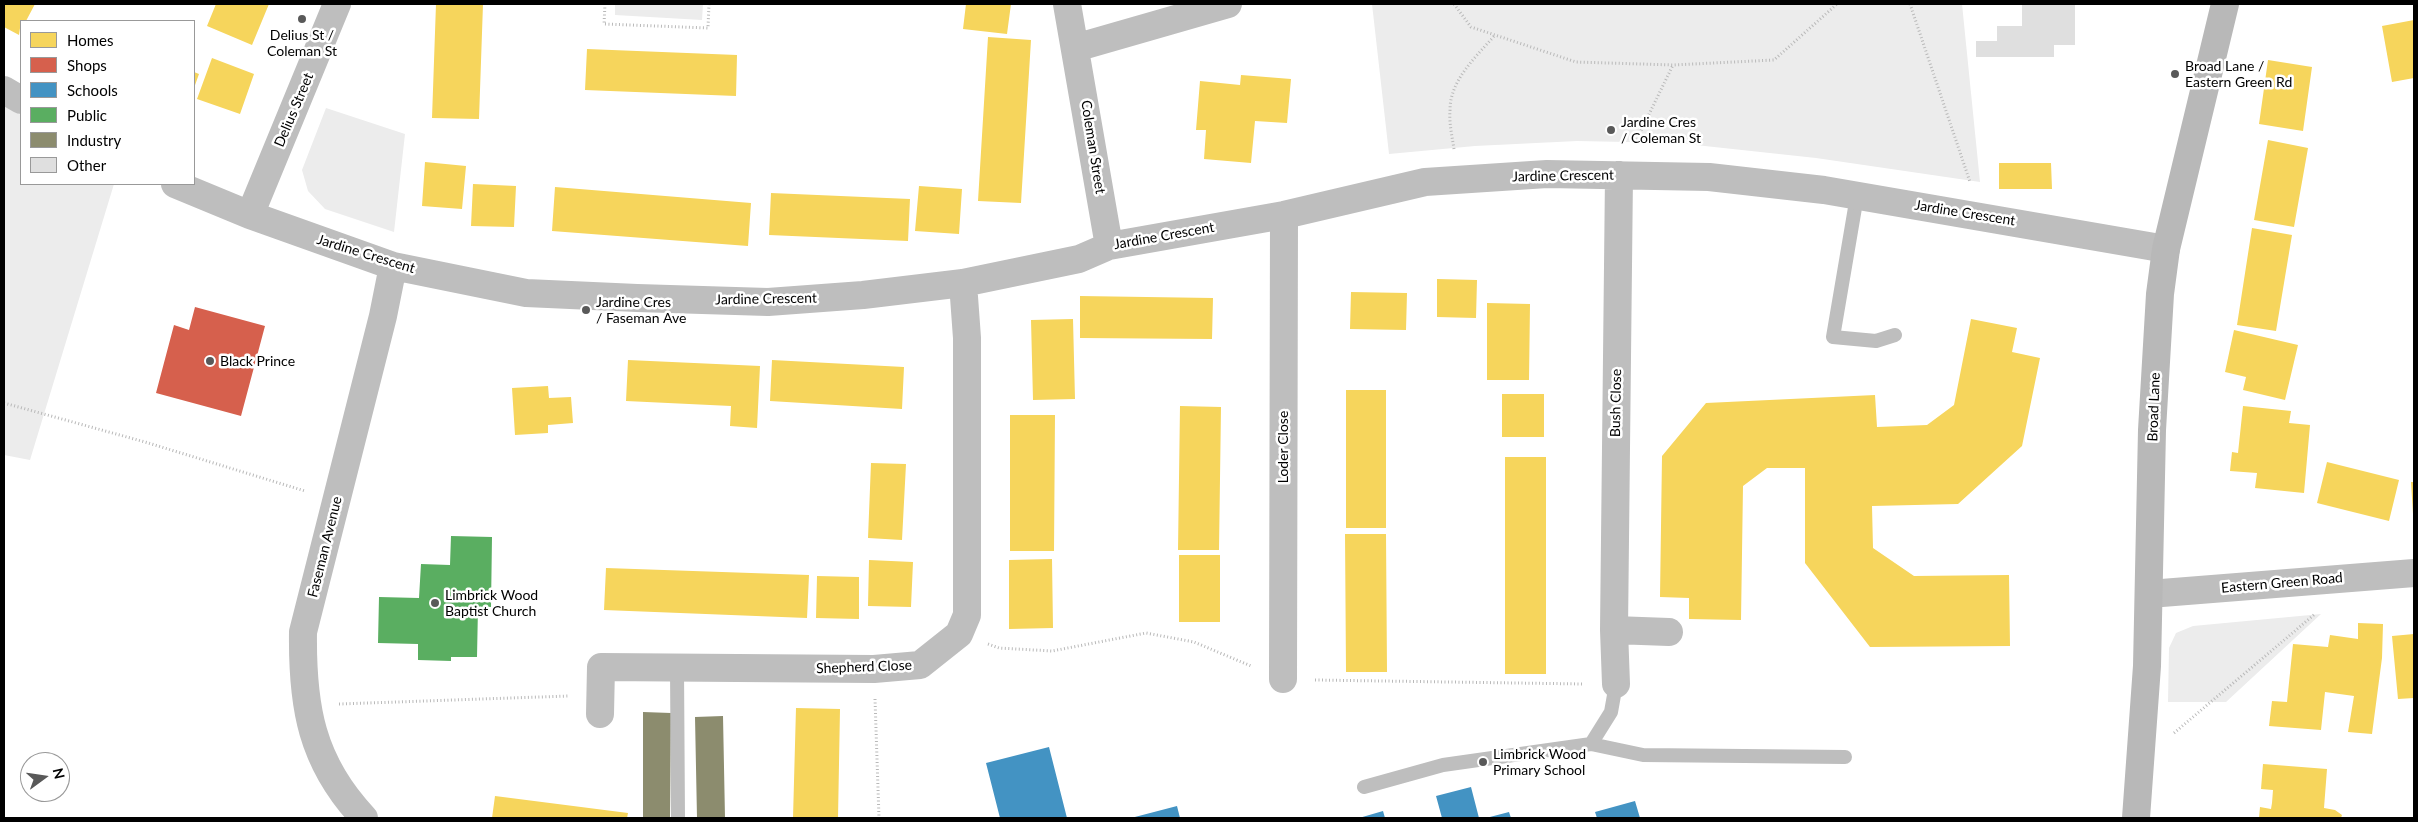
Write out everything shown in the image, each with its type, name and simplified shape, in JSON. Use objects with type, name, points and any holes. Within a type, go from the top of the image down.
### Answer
[{"type":"street","name":"Delius Street","points":[[250,216],[337,4]]},
{"type":"street","name":"Coleman Street","points":[[1067,4],[1109,246]]},
{"type":"street","points":[[1075,48],[1228,4]]},
{"type":"street","name":"Broad Lane","points":[[2136,818],[2149,594],[2157,337],[2166,248],[2225,4]]},
{"type":"street","points":[[4,90],[20,99]]},
{"type":"street","name":"Jardine Crescent","points":[[177,185],[250,216],[393,266],[526,293],[749,301],[863,295],[963,283],[1079,259],[1109,246],[1284,215],[1424,182],[1547,174],[1708,177],[1857,196],[2166,248]]},
{"type":"street","name":"Bush Close","points":[[1616,684],[1614,630],[1619,175]]},
{"type":"street","name":"Loder Close","points":[[1283,679],[1284,215]]},
{"type":"street","name":"Faseman Avenue","points":[[364,818],[342,791],[326,765],[314,735],[306,705],[303,682],[303,632],[383,316],[393,266]]},
{"type":"street","name":"Shepherd Close","points":[[601,704],[601,667],[874,669],[920,666],[959,634],[967,615],[967,338],[963,283]]},
{"type":"street","name":"Eastern Green Road","points":[[2149,594],[2414,573]]},
{"type":"street","points":[[1614,630],[1669,632]]},
{"type":"lane","points":[[1857,196],[1833,338],[1876,341],[1895,335]]},
{"type":"lane","points":[[677,668],[678,818]]},
{"type":"lane","points":[[1591,744],[1611,712],[1616,684]]},
{"type":"lane","points":[[1364,787],[1443,765],[1591,744],[1643,755],[1845,757]]},
{"type":"path","points":[[604,4],[604,24],[708,28],[709,4]]},
{"type":"path","points":[[1454,4],[1471,27],[1576,62],[1673,65],[1774,60],[1837,4]]},
{"type":"path","points":[[1910,4],[1981,216]]},
{"type":"path","points":[[1458,180],[1450,108],[1462,73],[1496,35]]},
{"type":"path","points":[[1619,175],[1673,65]]},
{"type":"path","points":[[4,403],[145,442],[336,501]]},
{"type":"path","points":[[2140,761],[2322,607]]},
{"type":"path","points":[[874,669],[879,818]]},
{"type":"path","points":[[306,705],[601,704]]},
{"type":"shaded area","points":[[615,4],[703,4],[702,20],[615,15]]},
{"type":"shaded area","points":[[1372,4],[1962,4],[1980,182],[1816,158],[1677,143],[1577,141],[1475,146],[1389,154]]},
{"type":"shaded area","points":[[4,105],[20,114],[20,185],[114,185],[30,460],[4,455]]},
{"type":"shaded area","points":[[326,108],[405,134],[394,232],[325,209],[308,191],[302,170]]},
{"type":"shaded area","points":[[2321,614],[2226,702],[2168,702],[2169,648],[2176,633],[2193,626]]},
{"type":"building: Homes","points":[[4,4],[35,4],[27,20],[20,20],[19,35],[4,27]]},
{"type":"building: Homes","points":[[216,4],[269,4],[252,45],[207,26]]},
{"type":"building: Homes","points":[[436,4],[483,4],[479,119],[432,118]]},
{"type":"building: Homes","points":[[966,4],[1011,4],[1007,34],[963,29]]},
{"type":"building: Homes","points":[[2414,20],[2414,78],[2392,82],[2382,26]]},
{"type":"building: Homes","points":[[988,37],[1031,40],[1021,203],[978,201]]},
{"type":"building: Homes","points":[[587,49],[737,55],[736,96],[585,90]]},
{"type":"building: Homes","points":[[212,58],[254,74],[240,114],[197,99]]},
{"type":"building: Homes","points":[[2268,60],[2312,67],[2303,131],[2259,124]]},
{"type":"building: Homes","points":[[195,72],[199,74],[195,85]]},
{"type":"building: Homes","points":[[1241,75],[1291,79],[1287,123],[1255,121],[1251,163],[1204,159],[1206,130],[1196,130],[1200,81],[1240,85]]},
{"type":"building: Homes","points":[[2268,140],[2308,148],[2294,227],[2254,220]]},
{"type":"building: Homes","points":[[425,162],[466,166],[462,209],[422,206]]},
{"type":"building: Homes","points":[[1999,163],[2051,163],[2052,189],[1999,189]]},
{"type":"building: Homes","points":[[473,184],[516,186],[514,227],[471,226]]},
{"type":"building: Homes","points":[[919,186],[962,189],[959,234],[915,231]]},
{"type":"building: Homes","points":[[555,187],[751,203],[748,246],[552,231]]},
{"type":"building: Homes","points":[[771,193],[910,199],[908,241],[769,235]]},
{"type":"building: Homes","points":[[2252,228],[2292,235],[2276,331],[2237,325]]},
{"type":"building: Homes","points":[[1437,279],[1477,280],[1476,318],[1437,317]]},
{"type":"building: Homes","points":[[1351,292],[1407,293],[1406,330],[1350,329]]},
{"type":"building: Homes","points":[[1080,296],[1213,298],[1212,339],[1080,338]]},
{"type":"building: Homes","points":[[1487,303],[1530,304],[1529,380],[1487,380]]},
{"type":"building: Homes","points":[[1073,319],[1075,399],[1033,400],[1031,320]]},
{"type":"building: Homes","points":[[1971,319],[2017,328],[2012,352],[2040,358],[2022,446],[1958,504],[1872,506],[1873,548],[1914,576],[2009,575],[2010,646],[1870,647],[1805,563],[1805,468],[1767,468],[1743,486],[1741,620],[1689,619],[1689,598],[1660,597],[1662,456],[1706,403],[1875,395],[1877,427],[1927,425],[1954,405]]},
{"type":"building: Homes","points":[[2234,330],[2298,345],[2285,400],[2243,390],[2246,377],[2225,372]]},
{"type":"building: Homes","points":[[628,360],[760,366],[757,428],[730,426],[731,406],[626,401]]},
{"type":"building: Homes","points":[[772,360],[904,367],[902,409],[770,401]]},
{"type":"building: Homes","points":[[548,386],[549,398],[571,397],[573,423],[548,425],[548,433],[515,435],[512,388]]},
{"type":"building: Homes","points":[[1346,390],[1386,390],[1386,528],[1346,528]]},
{"type":"building: Homes","points":[[1502,394],[1544,394],[1544,437],[1502,437]]},
{"type":"building: Homes","points":[[1180,406],[1221,407],[1219,550],[1178,550]]},
{"type":"building: Homes","points":[[2243,406],[2291,411],[2289,423],[2310,425],[2304,493],[2255,488],[2257,473],[2230,471],[2232,452],[2238,453]]},
{"type":"building: Homes","points":[[1010,415],[1055,415],[1054,551],[1010,551]]},
{"type":"building: Homes","points":[[1505,457],[1546,457],[1546,674],[1505,674]]},
{"type":"building: Homes","points":[[2327,462],[2399,480],[2389,521],[2317,503]]},
{"type":"building: Homes","points":[[871,463],[906,464],[902,540],[868,538]]},
{"type":"building: Homes","points":[[2411,482],[2414,482],[2414,514],[2413,514]]},
{"type":"building: Homes","points":[[1345,534],[1386,534],[1387,672],[1346,672]]},
{"type":"building: Homes","points":[[1179,555],[1220,555],[1220,622],[1179,622]]},
{"type":"building: Homes","points":[[1052,559],[1053,628],[1009,629],[1009,560]]},
{"type":"building: Homes","points":[[869,560],[913,562],[911,607],[868,606]]},
{"type":"building: Homes","points":[[606,568],[809,575],[807,618],[604,610]]},
{"type":"building: Homes","points":[[817,576],[859,577],[859,619],[816,618]]},
{"type":"building: Homes","points":[[2358,623],[2383,624],[2382,658],[2372,734],[2348,732],[2354,696],[2325,692],[2321,730],[2269,726],[2272,701],[2287,702],[2293,644],[2328,647],[2330,635],[2358,639]]},
{"type":"building: Homes","points":[[2414,634],[2414,698],[2398,699],[2392,636]]},
{"type":"building: Homes","points":[[796,708],[840,709],[838,818],[793,818]]},
{"type":"building: Homes","points":[[2263,764],[2327,769],[2324,808],[2335,810],[2342,815],[2341,818],[2259,818],[2260,807],[2271,809],[2273,790],[2261,789]]},
{"type":"building: Homes","points":[[495,796],[628,813],[627,818],[492,818]]},
{"type":"building: Shops","name":"Black Prince","points":[[195,307],[265,326],[241,416],[156,393],[174,325],[189,330]]},
{"type":"building: Schools","points":[[1049,747],[1067,818],[1000,818],[986,763]]},
{"type":"building: Schools","points":[[1471,787],[1479,818],[1442,818],[1436,796]]},
{"type":"building: Schools","points":[[1635,801],[1640,818],[1597,818],[1595,812]]},
{"type":"building: Schools","points":[[1177,806],[1180,818],[1131,818]]},
{"type":"building: Schools","points":[[1383,811],[1385,818],[1359,818]]},
{"type":"building: Schools","points":[[1509,812],[1511,818],[1486,818]]},
{"type":"building: Public","name":"Limbrick Wood Baptist Church","points":[[451,536],[492,537],[491,607],[478,607],[477,657],[451,657],[451,661],[418,660],[418,644],[378,643],[379,597],[419,598],[421,564],[450,565]]},
{"type":"building: Industry","points":[[643,712],[671,713],[670,818],[643,818]]},
{"type":"building: Industry","points":[[723,716],[725,818],[697,818],[695,717]]},
{"type":"building: Other","points":[[2022,4],[2075,4],[2075,45],[2054,45],[2054,57],[1976,57],[1976,41],[1997,41],[1997,26],[2022,26]]},
{"type":"place","name":"Delius St / Coleman St","points":[[302,19]]},
{"type":"place","name":"Broad Lane / Eastern Green Rd","points":[[2175,74]]},
{"type":"place","name":"Jardine Cres / Coleman St","points":[[1611,130]]},
{"type":"place","name":"Jardine Cres / Faseman Ave","points":[[586,310]]},
{"type":"place","name":"Black Prince","points":[[210,361]]},
{"type":"place","name":"Limbrick Wood Baptist Church","points":[[435,603]]},
{"type":"place","name":"Limbrick Wood Primary School","points":[[1483,762]]}]
